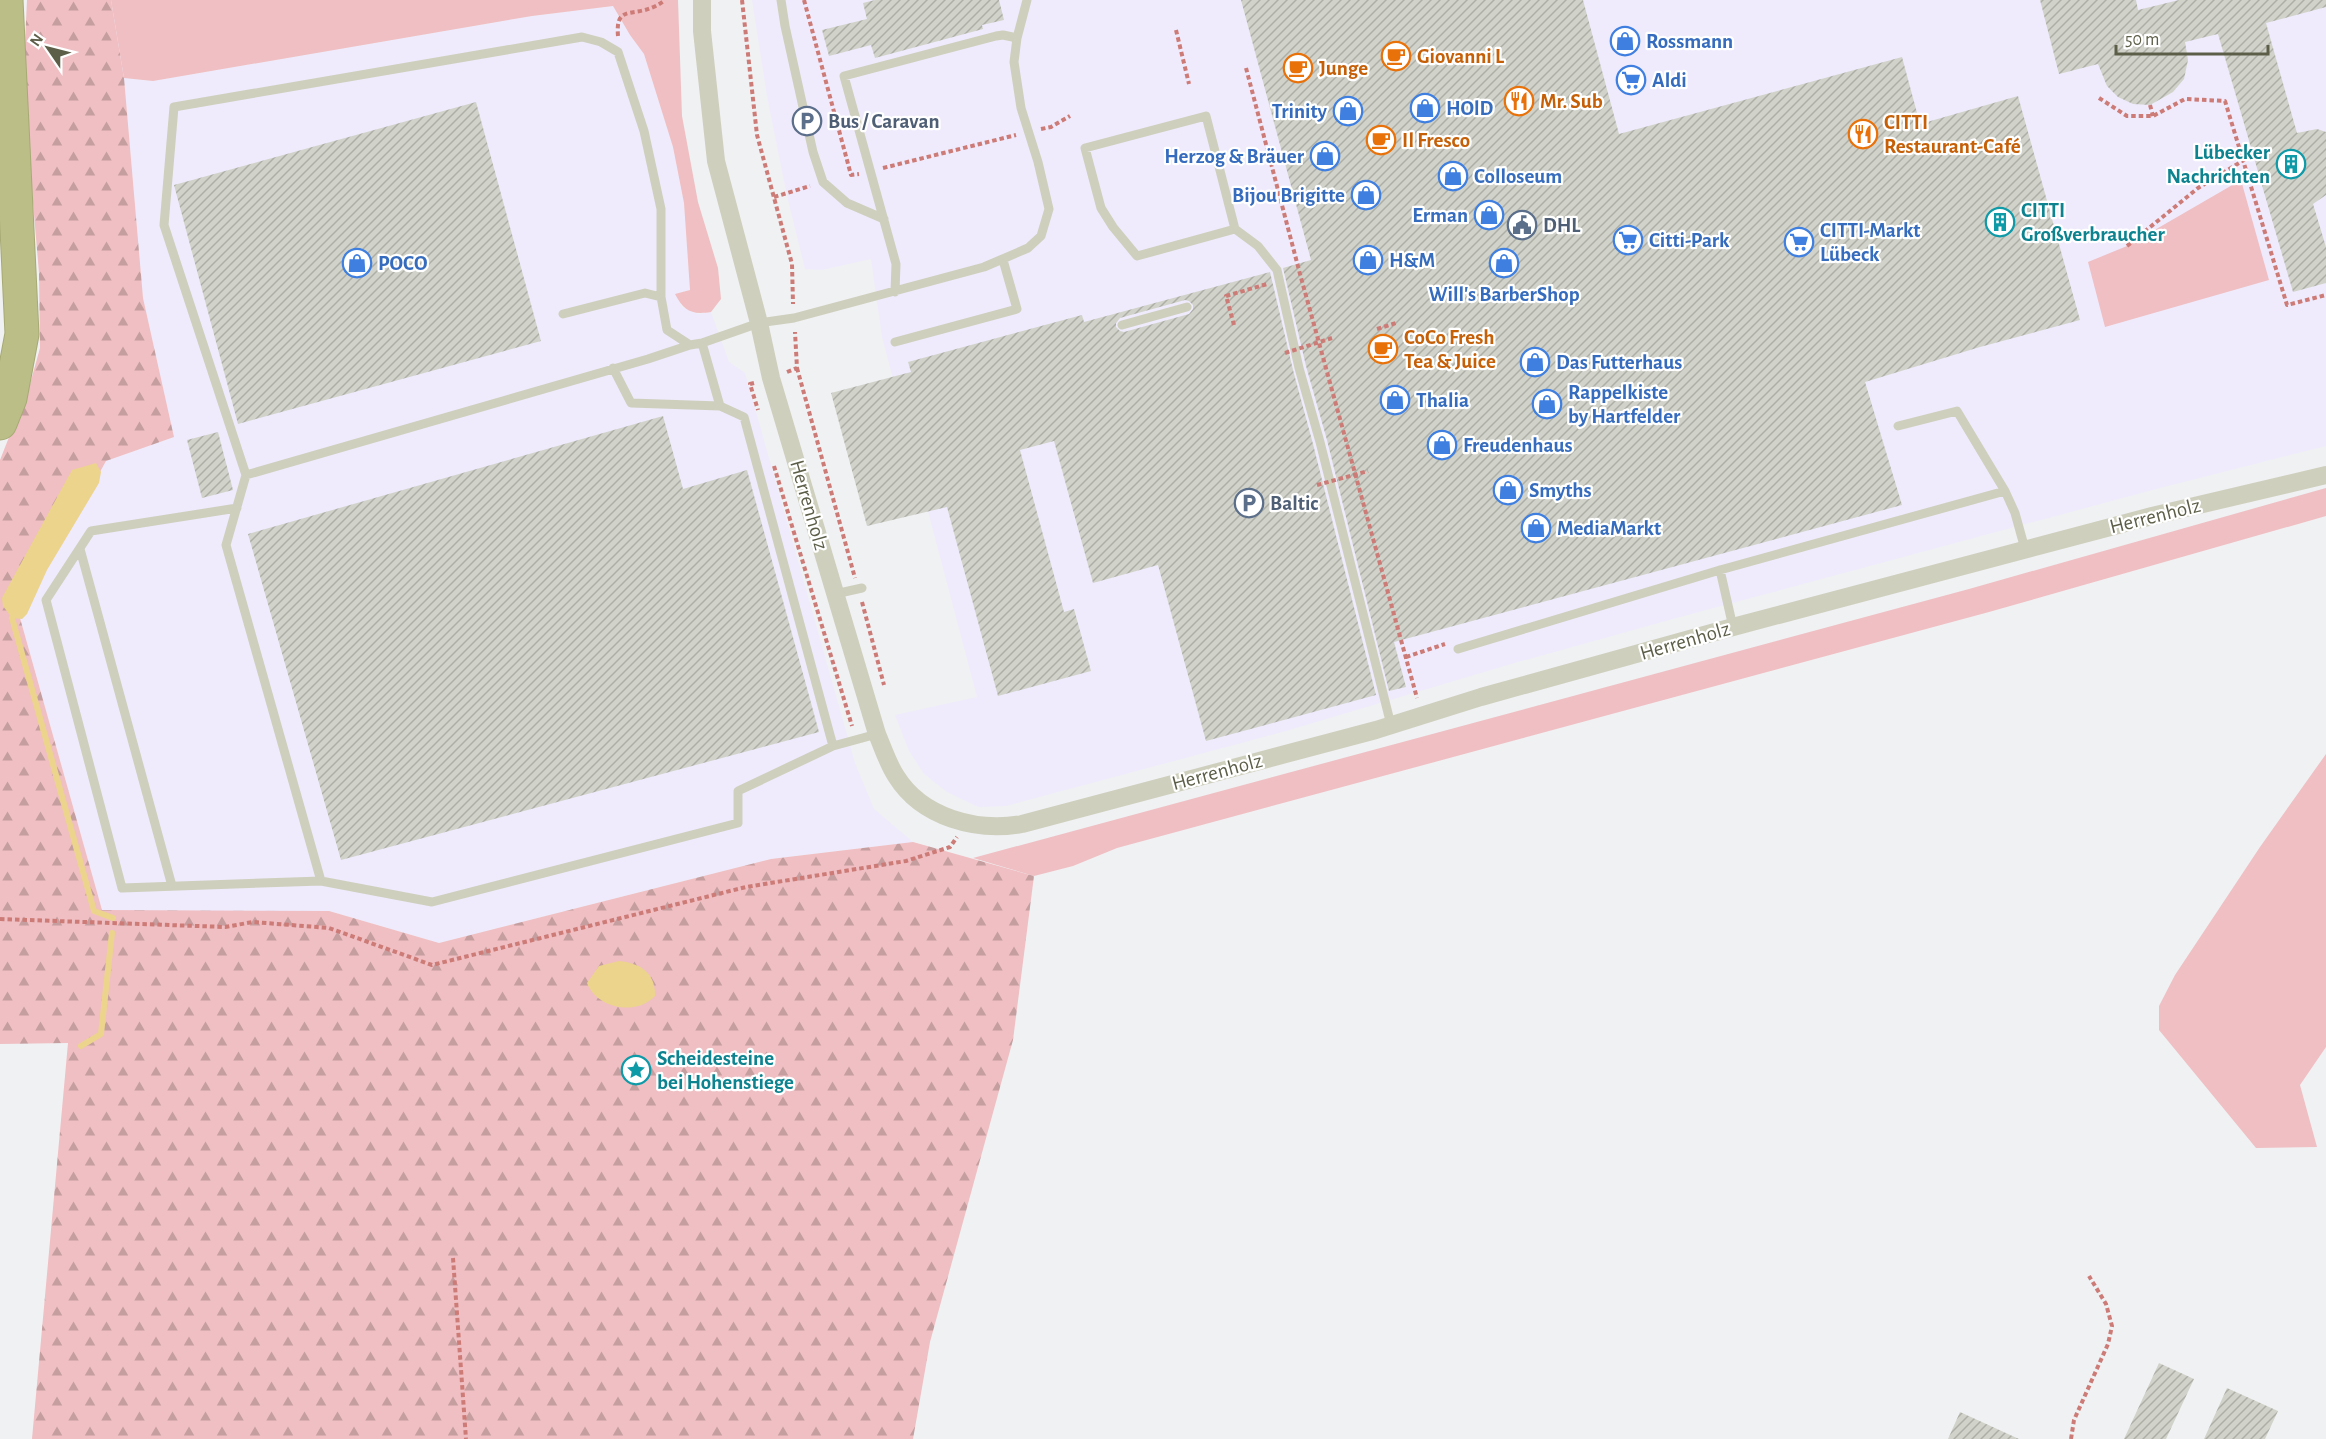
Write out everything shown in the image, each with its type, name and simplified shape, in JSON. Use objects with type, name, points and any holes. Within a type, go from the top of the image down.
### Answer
[{"type":"highway","points":[[0,423],[10,398],[22,334],[6,0]]},
{"type":"highway","points":[[0,215],[5,285],[0,303]]},
{"type":"street","name":"Herrenholz","points":[[702,0],[702,31],[716,161],[759,323],[771,378],[877,734],[896,777],[918,801],[940,815],[967,824],[1005,827],[1391,725],[1733,627],[2025,549],[2326,475]]},
{"type":"lane","points":[[781,0],[813,152],[823,182],[847,203],[884,219]]},
{"type":"lane","points":[[246,475],[702,343],[759,323],[794,318],[895,292],[1003,260],[1028,248],[1041,236],[1048,209],[1038,162],[1021,108],[1014,62],[1017,38],[1027,0]]},
{"type":"lane","points":[[895,292],[897,264],[844,76],[996,36],[1017,38]]},
{"type":"lane","points":[[321,881],[226,545],[246,475],[164,225],[174,107],[582,37],[601,42],[618,52],[644,131],[661,209],[661,297],[667,330],[690,345]]},
{"type":"lane","points":[[1235,229],[1137,256],[1101,208],[1086,148],[1206,116],[1235,229],[1258,246],[1277,270],[1299,368],[1320,442],[1391,725]]},
{"type":"lane","points":[[895,342],[1017,309],[1003,260]]},
{"type":"lane","points":[[563,314],[645,293],[661,297]]},
{"type":"lane","points":[[1122,325],[1187,307]]},
{"type":"lane","points":[[702,343],[720,406]]},
{"type":"lane","points":[[613,368],[631,403],[720,406],[744,417],[833,746]]},
{"type":"lane","points":[[1898,426],[1957,411],[2006,491],[2025,549]]},
{"type":"lane","points":[[1458,649],[1720,570],[2006,491]]},
{"type":"lane","points":[[237,508],[91,531],[46,600],[122,888],[321,881],[432,902],[738,823],[738,791],[833,746],[877,734]]},
{"type":"lane","points":[[80,549],[172,886]]},
{"type":"lane","points":[[1720,570],[1733,627]]},
{"type":"lane","points":[[836,594],[860,588]]},
{"type":"path","points":[[631,5],[656,6],[665,0]]},
{"type":"path","points":[[742,0],[757,135],[792,264],[797,368],[860,588],[886,692]]},
{"type":"path","points":[[804,0],[851,175],[1051,127],[1070,116]]},
{"type":"path","points":[[617,14],[618,52]]},
{"type":"path","points":[[1176,30],[1190,84]]},
{"type":"path","points":[[1246,68],[1300,274],[1422,716]]},
{"type":"path","points":[[2099,98],[2127,116],[2153,116],[2185,99],[2225,101],[2287,305],[2326,295]]},
{"type":"path","points":[[2150,105],[2153,116]]},
{"type":"path","points":[[2127,246],[2198,188],[2244,160]]},
{"type":"path","points":[[1234,325],[1226,296],[1300,274]]},
{"type":"path","points":[[1377,329],[1396,323]]},
{"type":"path","points":[[1285,353],[1332,338]]},
{"type":"path","points":[[771,378],[797,368]]},
{"type":"path","points":[[1317,485],[1368,471]]},
{"type":"path","points":[[1406,657],[1450,642],[1458,649]]},
{"type":"path","points":[[0,919],[225,927],[253,922],[329,928],[432,965],[746,887],[906,861],[950,848]]},
{"type":"path","points":[[453,1258],[466,1439]]},
{"type":"path","points":[[2071,1439],[2074,1420],[2108,1344],[2112,1326],[2106,1304],[2089,1276]]},
{"type":"shaded area","points":[[752,0],[2326,0],[2326,446],[2160,488],[1680,617],[1511,664],[1286,731],[1006,806],[978,807],[947,792],[924,774],[909,751],[895,715],[977,697],[882,337],[871,259],[822,270],[805,269],[787,196],[767,96]]},
{"type":"shaded area","points":[[613,6],[644,54],[673,147],[684,203],[690,290],[676,294],[682,307],[698,314],[711,312],[729,362],[745,373],[855,763],[874,809],[913,842],[771,859],[439,943],[329,911],[102,911],[20,618],[106,461],[174,437],[143,298],[124,78],[153,81],[532,16]]},
{"type":"shaded area","points":[[96,463],[101,472],[99,483],[47,570],[27,614],[22,619],[12,618],[3,606],[2,598],[72,470]]},
{"type":"shaded area","points":[[619,961],[634,964],[650,975],[655,988],[655,996],[638,1006],[628,1008],[608,1004],[599,999],[587,983],[599,966]]},
{"type":"green space","points":[[27,0],[111,0],[124,78],[143,298],[174,437],[106,461],[20,618],[102,910],[329,911],[439,943],[771,859],[913,842],[1034,876],[1013,1040],[930,1342],[913,1439],[32,1439],[68,1043],[0,1044],[0,460],[30,384],[40,348],[39,273],[23,85]]},
{"type":"green space","points":[[111,0],[678,0],[682,116],[698,202],[718,268],[721,299],[711,312],[698,313],[685,308],[675,294],[690,290],[684,203],[673,147],[644,54],[613,6],[532,16],[153,81],[124,78]]},
{"type":"green space","points":[[2241,180],[2269,280],[2105,327],[2088,262],[2127,246]]},
{"type":"green space","points":[[2326,488],[2326,516],[1989,612],[1117,848],[1073,866],[1034,876],[973,858],[1969,589]]},
{"type":"green space","points":[[2326,754],[2326,1047],[2300,1085],[2317,1147],[2256,1148],[2159,1030],[2159,1006],[2175,975],[2260,847]]},
{"type":"building","points":[[875,0],[999,0],[1004,20],[982,25],[983,29],[875,58],[871,45],[829,56],[822,30],[867,19],[863,3]]},
{"type":"building","name":"Citti-Park","points":[[1241,0],[1583,0],[1619,134],[1902,57],[1920,124],[2018,96],[2080,320],[1865,382],[1902,505],[1394,642],[1406,687],[1389,691],[1283,268],[1311,260]]},
{"type":"building","name":"Lübecker Nachrichten","points":[[2040,0],[2136,0],[2138,10],[2179,0],[2326,0],[2326,7],[2266,23],[2297,133],[2317,129],[2326,132],[2326,195],[2313,204],[2326,247],[2326,283],[2293,292],[2218,34],[2185,42],[2188,60],[2184,79],[2173,92],[2150,105],[2133,104],[2118,97],[2107,86],[2098,64],[2059,74]]},
{"type":"building","name":"POCO","points":[[476,102],[541,341],[238,424],[174,185]]},
{"type":"building","points":[[1270,272],[1376,695],[1206,741],[1158,565],[1093,583],[1054,441],[1020,450],[1064,612],[1074,609],[1091,671],[998,696],[947,507],[867,526],[831,393],[911,372],[908,362],[1082,315],[1084,322]],"holes":[[[1185,300],[1193,305],[1189,314],[1124,332],[1116,327],[1120,318]]]},
{"type":"building","points":[[663,416],[683,489],[747,470],[819,732],[341,860],[248,534]]},
{"type":"building","points":[[218,432],[233,490],[202,498],[187,440]]},
{"type":"building","points":[[2159,1363],[2194,1379],[2166,1439],[2124,1439]]},
{"type":"building","points":[[2227,1388],[2278,1411],[2265,1439],[2204,1439]]},
{"type":"building","points":[[1960,1412],[2019,1439],[1948,1439]]},
{"type":"waterway","points":[[12,618],[94,911],[113,918]]},
{"type":"waterway","points":[[81,1046],[101,1034],[112,933]]},
{"type":"place","name":"Rossmann","points":[[1625,41]]},
{"type":"place","name":"Giovanni L","points":[[1396,56]]},
{"type":"place","name":"Junge","points":[[1298,68]]},
{"type":"place","name":"Aldi","points":[[1631,80]]},
{"type":"place","name":"Mr. Sub","points":[[1519,101]]},
{"type":"place","name":"HOlD","points":[[1425,108]]},
{"type":"place","name":"Trinity","points":[[1348,111]]},
{"type":"place","name":"Bus / Caravan","points":[[807,121]]},
{"type":"place","name":"CITTI Restaurant-Café","points":[[1863,134]]},
{"type":"place","name":"Il Fresco","points":[[1381,140]]},
{"type":"place","name":"Herzog & Bräuer","points":[[1325,156]]},
{"type":"place","name":"Lübecker Nachrichten","points":[[2291,164]]},
{"type":"place","name":"Colloseum","points":[[1453,176]]},
{"type":"place","name":"Bijou Brigitte","points":[[1366,195]]},
{"type":"place","name":"Erman","points":[[1489,215]]},
{"type":"place","name":"CITTI Großverbraucher","points":[[2000,222]]},
{"type":"place","name":"DHL","points":[[1522,225]]},
{"type":"place","name":"Citti-Park","points":[[1628,240]]},
{"type":"place","name":"CITTI-Markt Lübeck","points":[[1799,242]]},
{"type":"place","name":"H&M","points":[[1368,260]]},
{"type":"place","name":"POCO","points":[[357,263]]},
{"type":"place","name":"Will's BarberShop","points":[[1504,263]]},
{"type":"place","name":"CoCo Fresh Tea & Juice","points":[[1383,349]]},
{"type":"place","name":"Das Futterhaus","points":[[1535,362]]},
{"type":"place","name":"Thalia","points":[[1395,400]]},
{"type":"place","name":"Rappelkiste by Hartfelder","points":[[1547,404]]},
{"type":"place","name":"Freudenhaus","points":[[1442,445]]},
{"type":"place","name":"Smyths","points":[[1508,490]]},
{"type":"place","name":"Baltic","points":[[1249,503]]},
{"type":"place","name":"MediaMarkt","points":[[1536,528]]},
{"type":"place","name":"Scheidesteine bei Hohenstiege","points":[[636,1070]]}]
